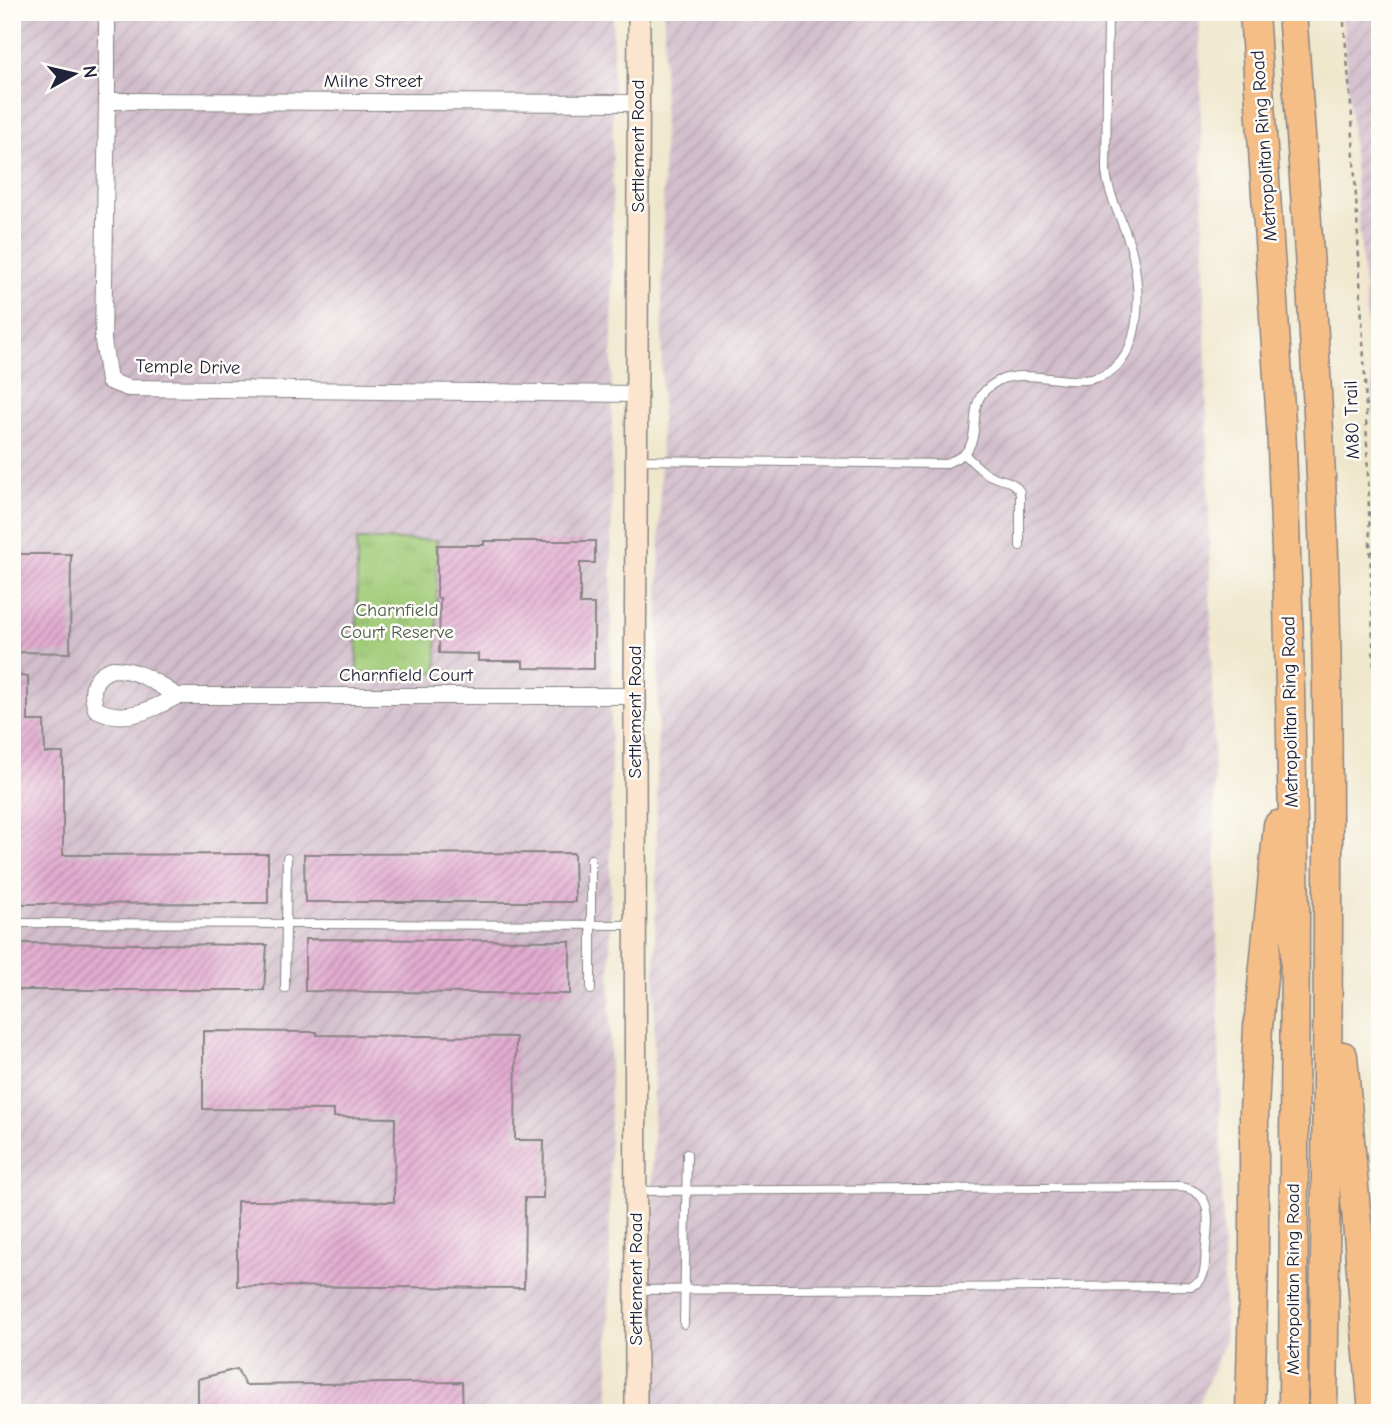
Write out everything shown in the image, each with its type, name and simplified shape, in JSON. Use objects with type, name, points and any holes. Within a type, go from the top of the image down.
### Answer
[{"type":"highway","name":"Metropolitan Ring Road","points":[[1254,12],[1282,423],[1295,910],[1293,1413]]},
{"type":"highway","name":"Metropolitan Ring Road","points":[[1292,12],[1316,368],[1327,684],[1329,900],[1323,1413]]},
{"type":"highway","points":[[1250,1413],[1254,1112],[1258,1027],[1276,834],[1290,746]]},
{"type":"highway","points":[[1329,900],[1373,1413]]},
{"type":"main road","name":"Settlement Road","points":[[636,1413],[635,696],[639,12]]},
{"type":"street","name":"Temple Drive","points":[[107,12],[103,340],[109,380],[128,388],[637,394]]},
{"type":"street","name":"Milne Street","points":[[107,101],[638,103]]},
{"type":"street","name":"Charnfield Court","points":[[177,696],[146,676],[122,669],[104,672],[95,680],[92,691],[96,709],[105,715],[116,716],[144,712],[177,696],[635,696]]},
{"type":"lane","points":[[637,460],[945,464],[964,454],[971,440],[977,402],[982,391],[990,385],[1001,379],[1018,377],[1090,380],[1110,372],[1122,361],[1131,346],[1137,321],[1133,255],[1108,189],[1106,170],[1108,16]]},
{"type":"lane","points":[[964,454],[988,475],[1016,485],[1020,492],[1020,547]]},
{"type":"lane","points":[[285,988],[287,858]]},
{"type":"lane","points":[[590,990],[592,859]]},
{"type":"lane","points":[[12,923],[636,926]]},
{"type":"lane","points":[[684,1324],[687,1154]]},
{"type":"lane","points":[[636,1191],[1179,1187],[1191,1188],[1199,1194],[1205,1203],[1208,1216],[1204,1274],[1199,1282],[1191,1286],[636,1290]]},
{"type":"path","name":"M80 Trail","points":[[1343,12],[1353,129],[1371,552],[1380,869]]},
{"type":"path","points":[[1371,552],[1380,551]]},
{"type":"shaded area","points":[[12,12],[613,12],[609,1413],[12,1413]]},
{"type":"shaded area","points":[[664,12],[1199,12],[1225,1340],[1195,1413],[650,1413]]},
{"type":"shaded area","points":[[1342,12],[1380,12],[1380,487]]},
{"type":"green space","name":"Charnfield Court Reserve","points":[[357,540],[437,540],[437,673],[357,673]]},
{"type":"building","points":[[484,541],[595,541],[595,563],[580,563],[580,604],[594,604],[594,669],[523,668],[523,661],[478,661],[478,654],[439,653],[437,545],[484,545]]},
{"type":"building","points":[[12,554],[71,554],[70,653],[18,652],[18,642],[12,642]]},
{"type":"building","points":[[12,676],[28,676],[28,721],[44,721],[45,753],[63,753],[63,855],[268,854],[268,903],[12,904]]},
{"type":"building","points":[[574,853],[575,902],[305,902],[304,854]]},
{"type":"building","points":[[305,939],[570,941],[570,994],[305,991]]},
{"type":"building","points":[[12,943],[267,945],[264,990],[12,990]]},
{"type":"building","points":[[203,1031],[516,1037],[515,1140],[544,1140],[543,1198],[525,1198],[524,1288],[237,1286],[237,1201],[394,1202],[395,1118],[334,1117],[334,1110],[203,1109]]},
{"type":"building","points":[[237,1369],[245,1385],[462,1382],[463,1413],[198,1413],[198,1379]]}]
